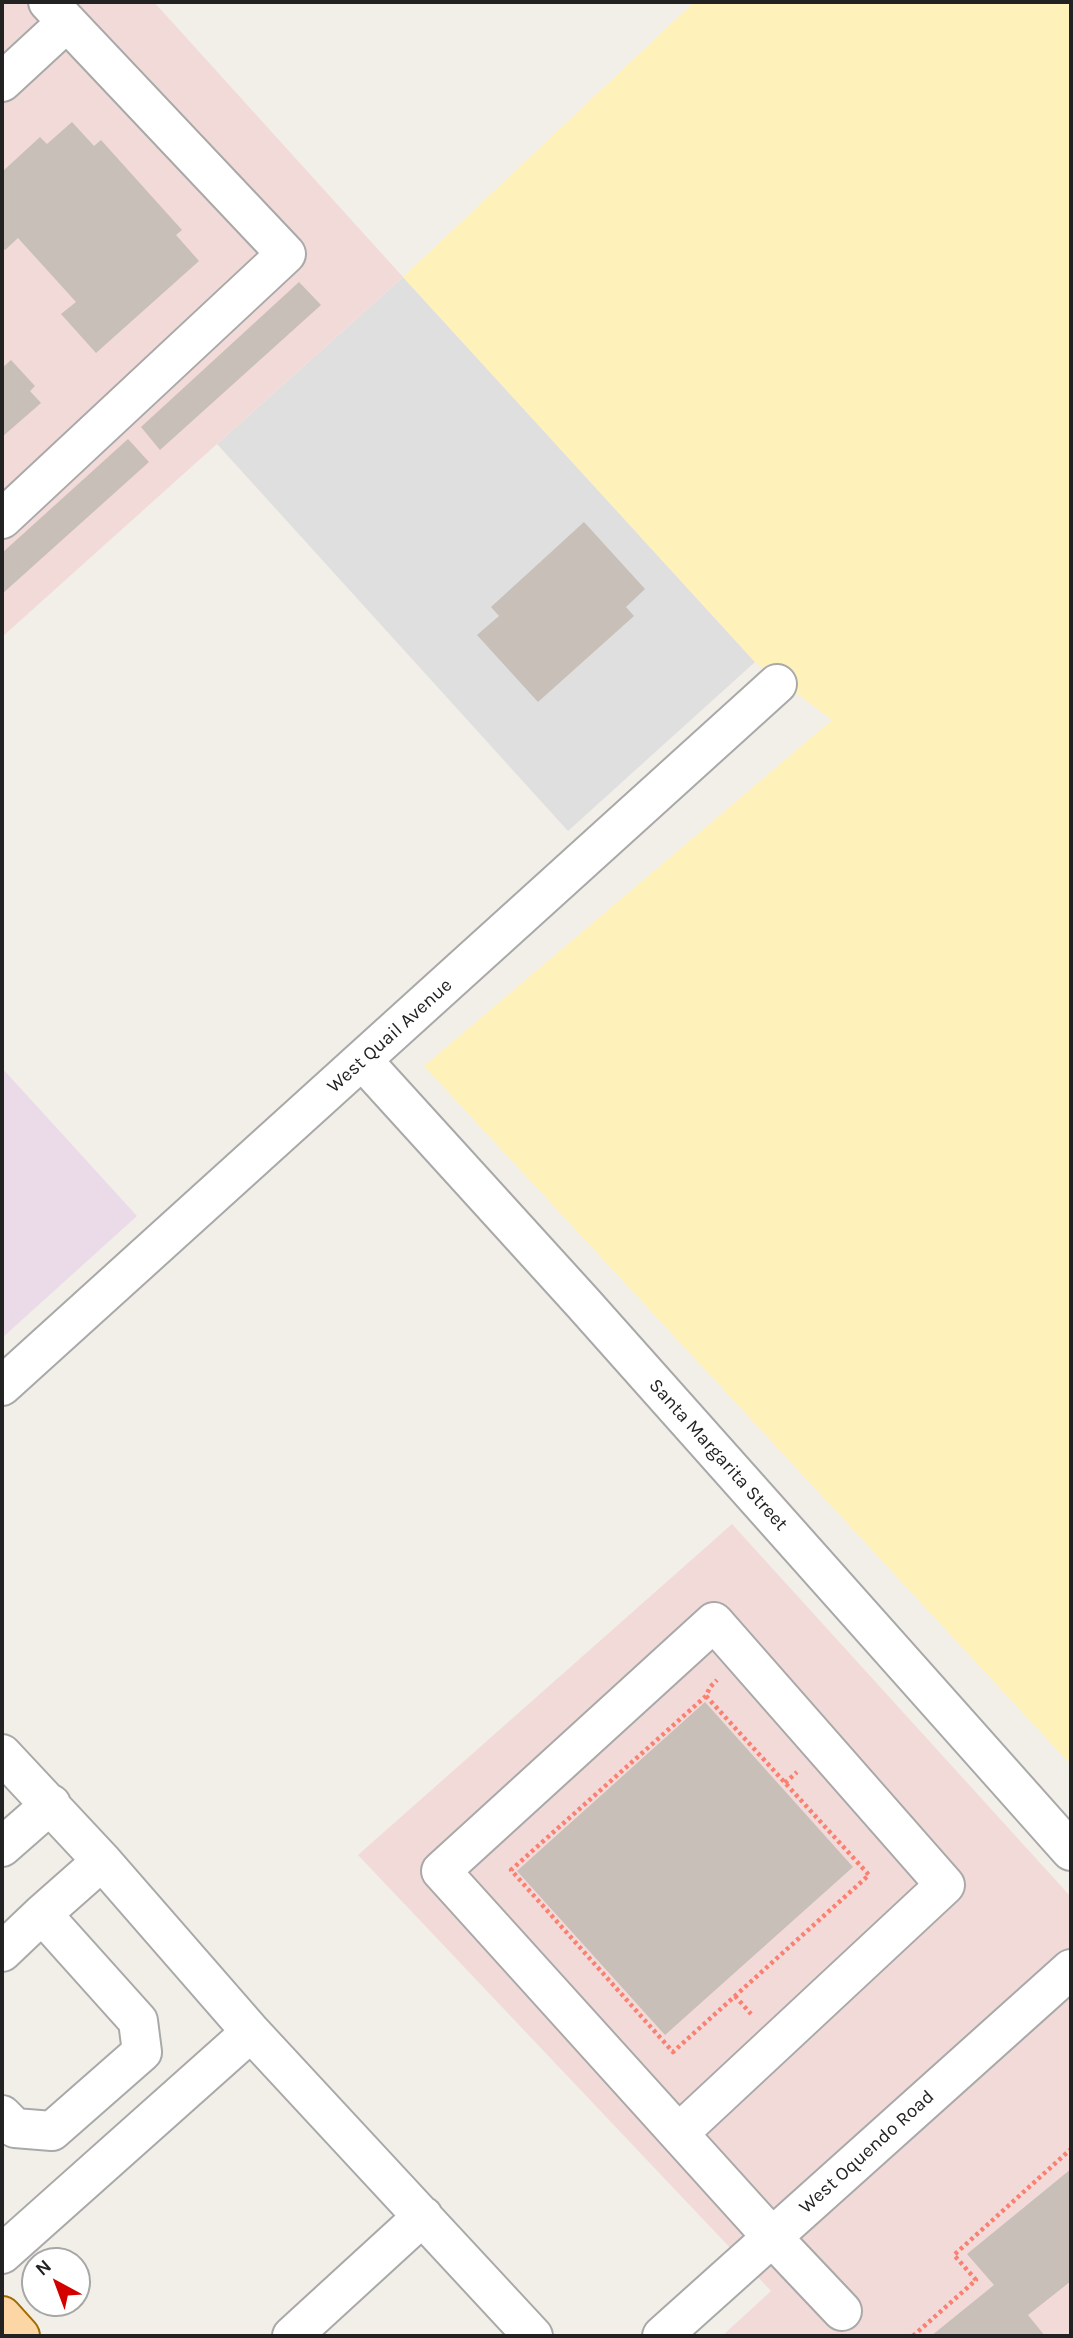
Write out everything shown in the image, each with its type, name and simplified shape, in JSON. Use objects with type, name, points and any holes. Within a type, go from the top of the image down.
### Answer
[{"type":"main road","points":[[2,2316],[20,2336]]},
{"type":"street","points":[[2,82],[57,12],[286,254],[2,519]]},
{"type":"street","name":"West Quail Avenue","points":[[2,1387],[777,684]]},
{"type":"street","name":"Santa Margarita Street","points":[[363,1061],[583,1303],[1071,1851]]},
{"type":"street","points":[[679,2133],[945,1885],[715,1622],[441,1871],[772,2237],[842,2311]]},
{"type":"street","points":[[2,1755],[51,1804],[251,2032],[423,2216],[515,2330]]},
{"type":"street","points":[[2,1847],[51,1804]]},
{"type":"street","points":[[2,1951],[102,1861]]},
{"type":"street","points":[[2,2115],[15,2128],[52,2131],[142,2052],[138,2021],[42,1914]]},
{"type":"street","name":"West Oquendo Road","points":[[662,2336],[1071,1969]]},
{"type":"street","points":[[2,2254],[251,2032]]},
{"type":"street","points":[[292,2336],[423,2216]]},
{"type":"path","points":[[706,1696],[869,1875],[673,2053],[511,1870],[706,1696]]},
{"type":"path","points":[[913,2336],[976,2280],[954,2255],[1071,2149]]},
{"type":"shaded area","points":[[2,2],[154,2],[403,277],[2,637]]},
{"type":"shaded area","points":[[403,277],[755,662],[568,831],[217,444]]},
{"type":"shaded area","points":[[2,1068],[137,1216],[2,1338]]},
{"type":"shaded area","points":[[732,1524],[1071,1897],[1071,2336],[722,2336],[771,2291],[358,1855]]},
{"type":"sand","points":[[694,2],[1071,2],[1071,1765],[424,1066],[832,720],[755,662],[403,277]]},
{"type":"building","points":[[72,122],[94,146],[101,140],[182,230],[176,235],[199,261],[96,353],[61,314],[76,302],[18,238],[5,250],[2,247],[2,172],[40,137],[47,144]]},
{"type":"building","points":[[299,282],[321,305],[160,450],[141,427]]},
{"type":"building","points":[[11,360],[35,386],[30,391],[41,403],[2,437],[2,368]]},
{"type":"building","points":[[128,439],[149,462],[2,594],[2,553]]},
{"type":"building","points":[[584,522],[645,589],[626,607],[634,616],[538,702],[477,635],[499,616],[491,607]]},
{"type":"building","points":[[705,1702],[853,1867],[665,2035],[517,1871]]},
{"type":"building","points":[[1071,2169],[1071,2281],[1028,2315],[1045,2336],[931,2336],[994,2285],[967,2254]]}]
